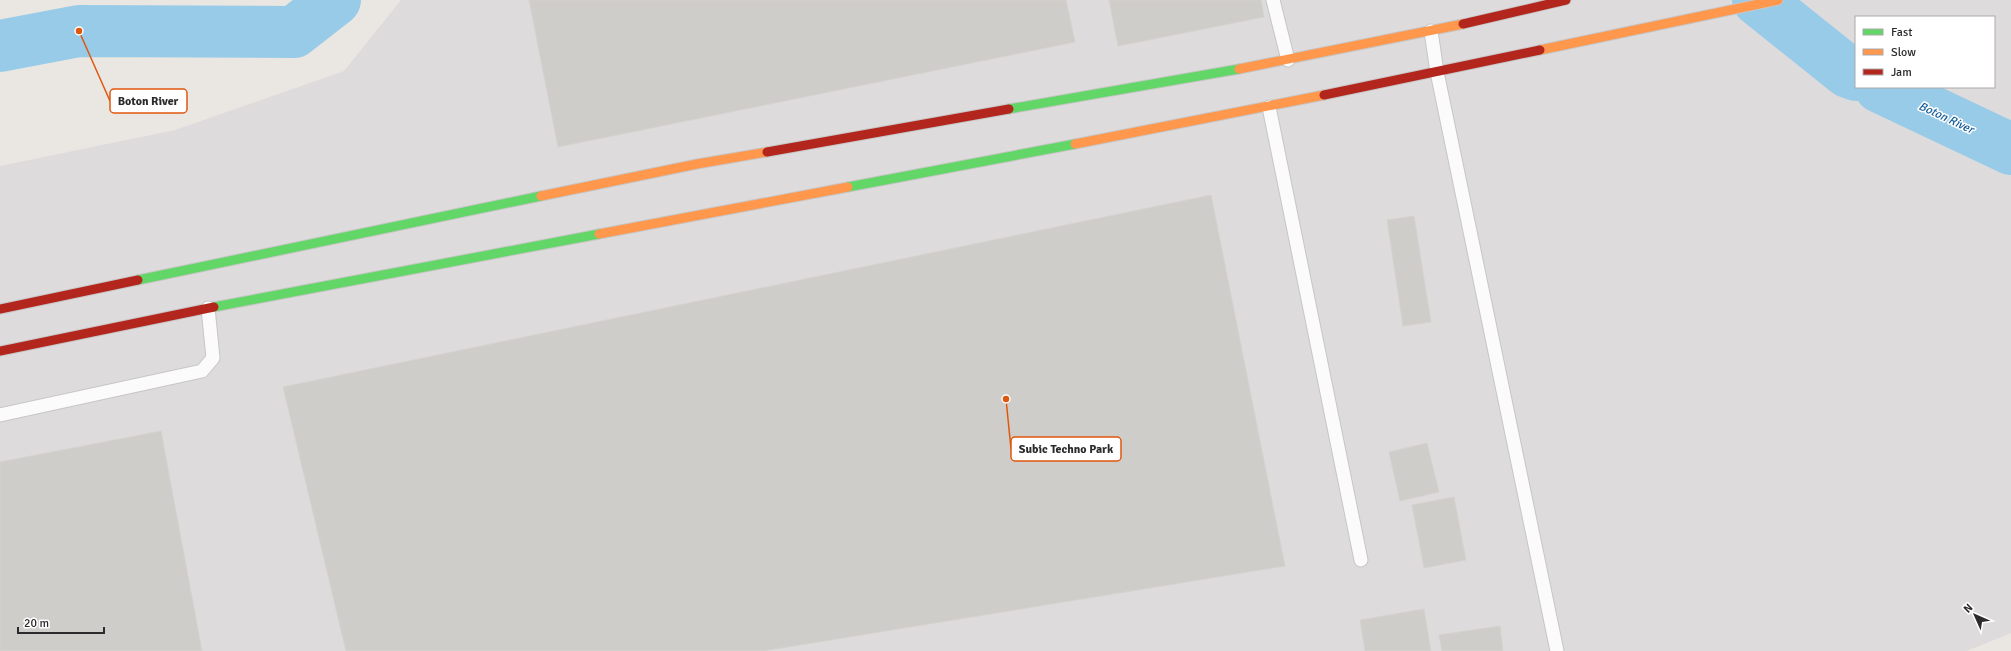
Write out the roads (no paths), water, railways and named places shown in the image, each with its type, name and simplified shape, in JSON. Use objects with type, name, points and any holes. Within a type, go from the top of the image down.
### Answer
[{"type":"street","points":[[0,309],[697,164],[1288,60],[1566,0]]},
{"type":"street","points":[[0,351],[208,308],[1269,107],[1778,0]]},
{"type":"lane","points":[[1273,0],[1288,60]]},
{"type":"lane","points":[[1430,30],[1437,72],[1557,651]]},
{"type":"lane","points":[[1269,107],[1361,560]]},
{"type":"lane","points":[[0,415],[202,371],[213,358],[208,308]]},
{"type":"waterway","name":"Boton River","points":[[0,46],[79,31],[294,32],[335,0]]},
{"type":"waterway","name":"Boton River","points":[[1758,0],[1848,72],[1855,75]]},
{"type":"waterway","name":"Boton River","points":[[1882,88],[2011,149]]},
{"type":"place","name":"Boton River","points":[[79,31]]},
{"type":"place","name":"Subic Techno Park","points":[[1006,399]]}]
